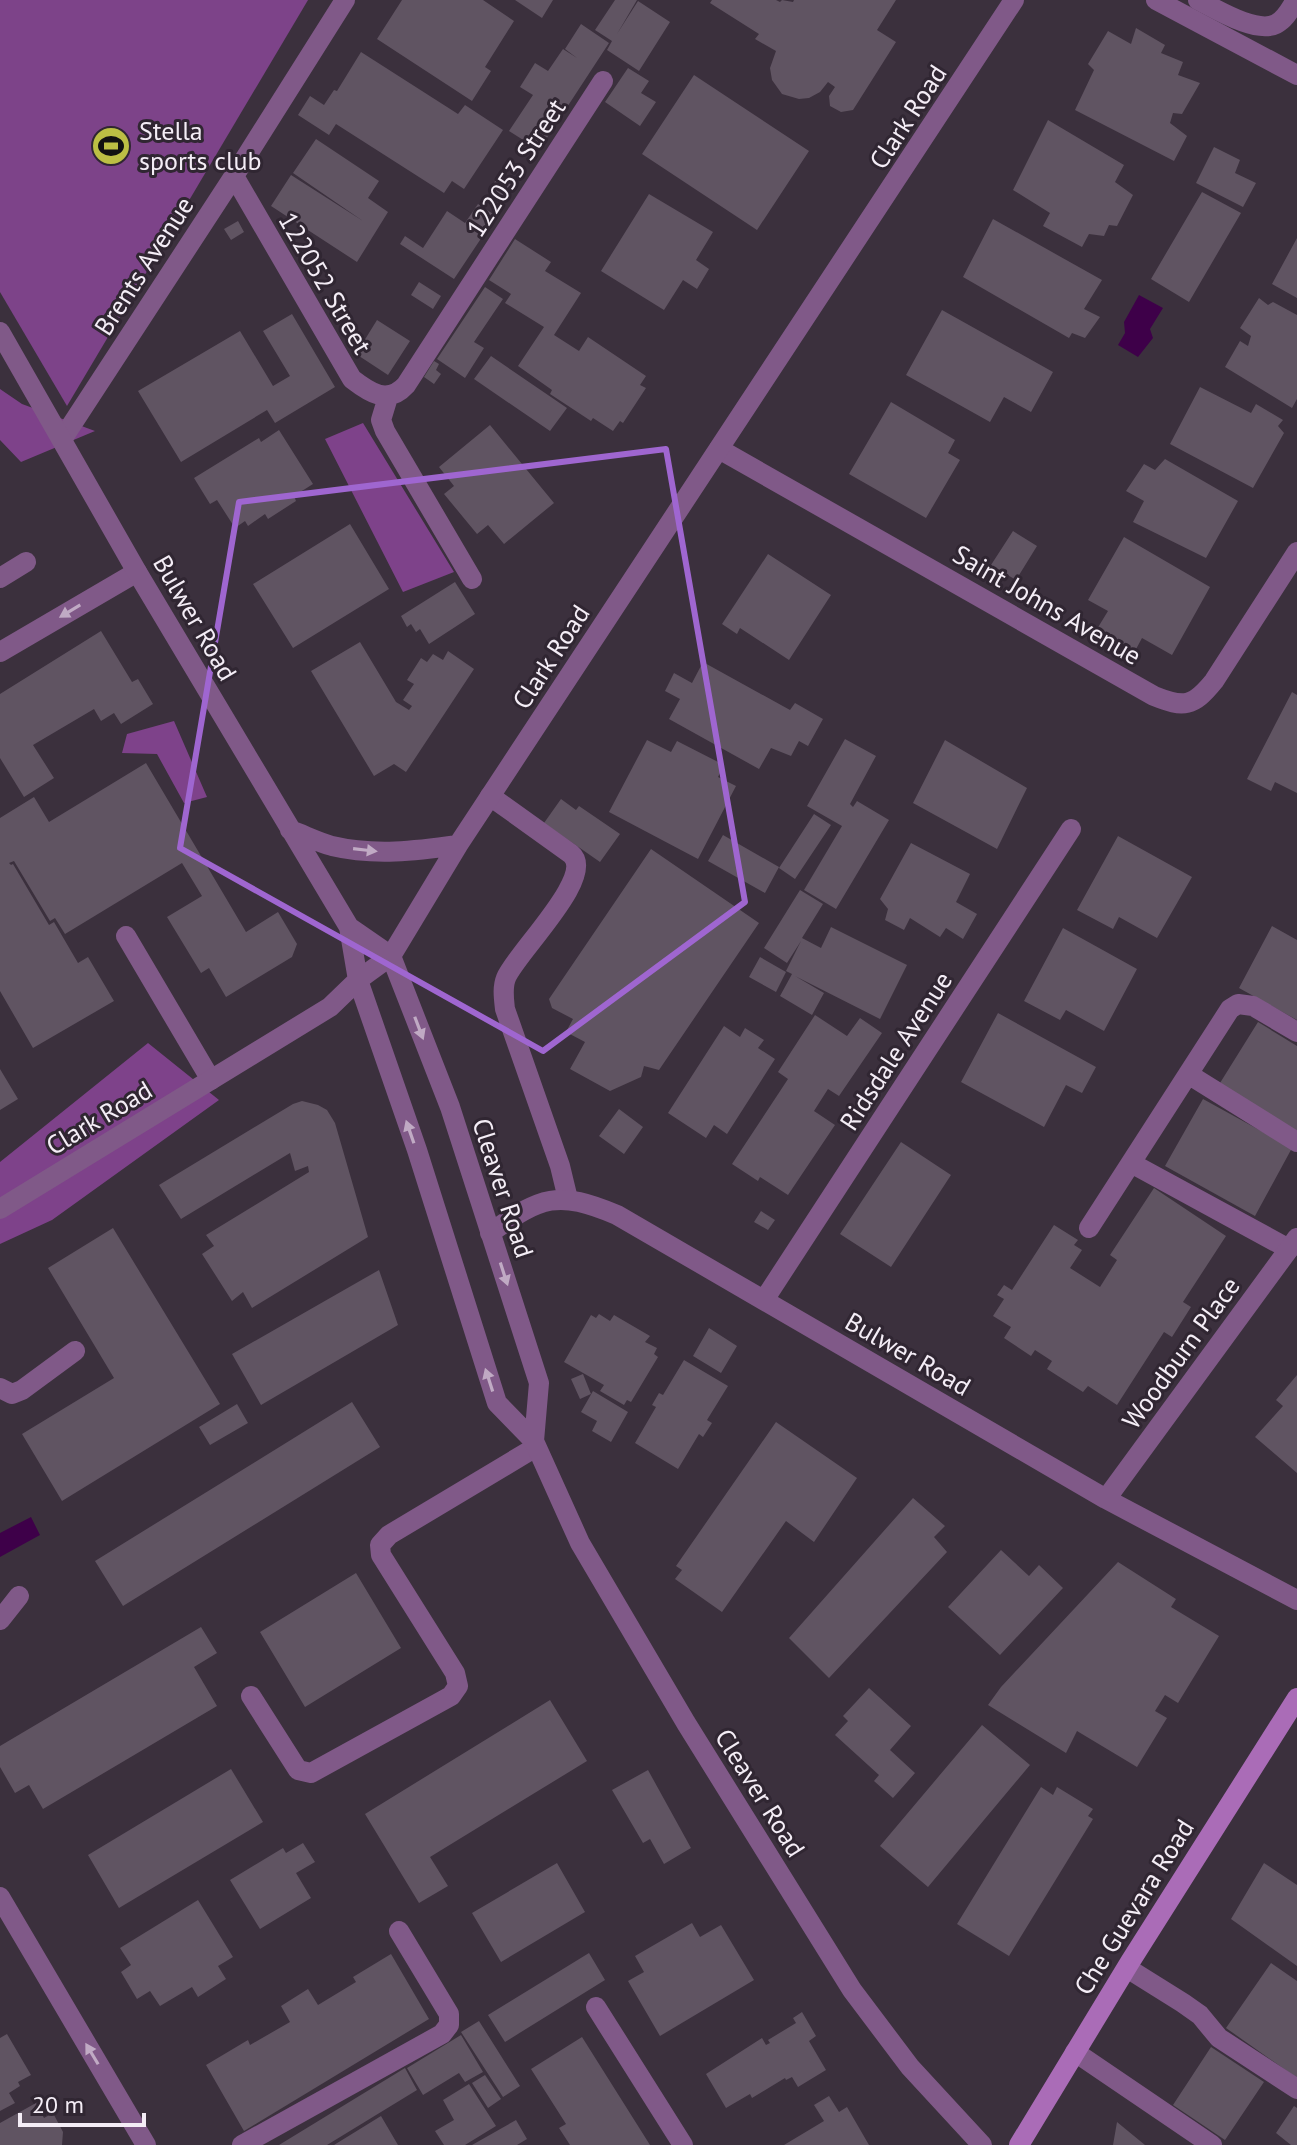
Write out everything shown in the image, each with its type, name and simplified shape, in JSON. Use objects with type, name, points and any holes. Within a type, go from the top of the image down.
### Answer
[{"type":"main road","name":"Che Guevara Road","points":[[1019,2145],[1297,1698]]},
{"type":"street","name":"Brents Avenue","points":[[63,438],[345,0]]},
{"type":"street","name":"Clark Road","points":[[0,1209],[330,1007],[358,980],[391,956],[458,845],[1014,0]]},
{"type":"street","points":[[1156,0],[1297,75]]},
{"type":"street","points":[[1198,0],[1258,26],[1278,23],[1296,0]]},
{"type":"street","name":"122053 Street","points":[[388,397],[406,385],[603,81]]},
{"type":"street","name":"122052 Street","points":[[234,176],[352,379],[368,392],[388,397]]},
{"type":"street","name":"Bulwer Road","points":[[0,332],[137,572],[349,927],[358,980]]},
{"type":"street","points":[[388,397],[381,420],[385,431],[472,579]]},
{"type":"street","name":"Saint Johns Avenue","points":[[719,449],[1173,704],[1186,704],[1201,698],[1297,552]]},
{"type":"street","points":[[0,578],[26,562]]},
{"type":"street","points":[[0,652],[137,572]]},
{"type":"street","points":[[490,796],[577,859],[578,865],[564,897],[520,955],[505,979],[503,992],[505,1009],[560,1166],[568,1199]]},
{"type":"street","name":"Ridsdale Avenue","points":[[764,1300],[1071,829]]},
{"type":"street","points":[[290,830],[332,846],[372,852],[402,852],[458,845]]},
{"type":"street","name":"Bulwer Road","points":[[349,927],[391,956]]},
{"type":"street","points":[[126,936],[211,1080]]},
{"type":"street","name":"Cleaver Road","points":[[391,956],[450,1107],[539,1383],[535,1444]]},
{"type":"street","name":"Cleaver Road","points":[[358,980],[417,1150],[497,1403],[535,1444],[588,1556],[694,1737],[852,1990],[910,2067],[982,2145]]},
{"type":"street","points":[[1089,1228],[1230,1009],[1238,1004],[1253,1006],[1297,1032]]},
{"type":"street","points":[[1188,1074],[1297,1142]]},
{"type":"street","points":[[1131,1163],[1293,1243]]},
{"type":"street","name":"Bulwer Road","points":[[490,1233],[520,1211],[544,1200],[568,1199],[617,1215],[1106,1499],[1297,1600]]},
{"type":"street","name":"Woodburn Place","points":[[1106,1499],[1293,1243]]},
{"type":"street","points":[[0,1388],[12,1394],[22,1390],[75,1351]]},
{"type":"street","points":[[251,1696],[298,1770],[311,1773],[451,1696],[458,1686],[455,1673],[381,1555],[380,1545],[389,1535],[535,1444]]},
{"type":"street","points":[[0,1620],[19,1596]]},
{"type":"street","points":[[0,1897],[146,2145]]},
{"type":"street","points":[[242,2145],[442,2034],[449,2025],[449,2014],[399,1931]]},
{"type":"street","points":[[1127,1968],[1200,2015],[1219,2038],[1297,2089]]},
{"type":"street","points":[[596,2007],[683,2145]]},
{"type":"street","points":[[1075,2052],[1212,2145]]},
{"type":"highlighted area","points":[[666,449],[745,902],[543,1051],[180,848],[239,502]]},
{"type":"shaded area","name":"Stella sports club","points":[[0,0],[308,0],[67,406],[0,292]]},
{"type":"shaded area","points":[[1139,295],[1163,308],[1150,329],[1153,338],[1138,357],[1118,345],[1125,333],[1124,322]]},
{"type":"shaded area","points":[[0,389],[22,404],[95,431],[21,462],[0,440]]},
{"type":"shaded area","points":[[363,423],[454,572],[403,592],[325,439]]},
{"type":"shaded area","points":[[174,721],[207,797],[184,803],[157,754],[122,753],[127,734]]},
{"type":"shaded area","points":[[148,1043],[219,1100],[52,1220],[0,1244],[0,1162]]},
{"type":"shaded area","points":[[31,1517],[40,1535],[0,1557],[0,1533]]},
{"type":"building","points":[[402,0],[483,0],[514,21],[485,67],[491,71],[472,101],[377,39]]},
{"type":"building","points":[[515,0],[553,0],[542,18]]},
{"type":"building","points":[[615,0],[637,0],[617,34],[638,1],[670,22],[639,71],[607,50],[612,41],[595,30]]},
{"type":"building","points":[[712,0],[896,0],[877,30],[896,42],[853,110],[841,112],[830,106],[829,96],[835,87],[828,82],[820,92],[809,98],[799,99],[782,94],[772,80],[770,68],[776,51],[755,39],[759,34],[710,3]]},
{"type":"building","points":[[581,24],[609,43],[539,150],[509,131],[533,95],[520,87],[535,63],[548,71],[563,49],[577,58],[565,49]]},
{"type":"building","points":[[1136,28],[1165,45],[1161,53],[1183,62],[1178,75],[1200,83],[1182,114],[1173,113],[1170,123],[1187,136],[1174,161],[1075,110],[1094,70],[1088,64],[1108,31],[1131,44]]},
{"type":"building","points":[[361,52],[458,114],[465,105],[503,130],[464,189],[452,181],[444,193],[336,124],[329,135],[298,115],[310,96],[324,105],[334,90],[337,91]]},
{"type":"building","points":[[628,68],[649,81],[641,93],[656,102],[640,126],[605,102]]},
{"type":"building","points":[[694,75],[809,151],[757,230],[642,154]]},
{"type":"building","points":[[1048,120],[1124,165],[1115,182],[1133,195],[1117,226],[1109,225],[1104,236],[1089,234],[1082,247],[1043,226],[1050,213],[1013,190]]},
{"type":"building","points":[[316,139],[379,181],[368,198],[388,212],[357,262],[271,206],[291,175],[363,221],[293,173]]},
{"type":"building","points":[[1214,147],[1240,160],[1235,173],[1256,183],[1243,207],[1196,183]]},
{"type":"building","points":[[498,176],[513,186],[504,202],[493,195],[498,186],[494,183]]},
{"type":"building","points":[[1202,192],[1241,213],[1189,302],[1151,279]]},
{"type":"building","points":[[649,194],[713,232],[696,260],[709,269],[697,289],[683,280],[664,310],[601,271]]},
{"type":"building","points":[[478,204],[496,216],[454,279],[400,244],[405,236],[423,248],[447,211],[465,223]]},
{"type":"building","points":[[993,219],[1102,280],[1084,309],[1100,317],[1085,338],[1072,333],[1069,338],[963,277]]},
{"type":"building","points":[[238,221],[244,232],[231,240],[224,229]]},
{"type":"building","points":[[1297,238],[1297,298],[1272,284]]},
{"type":"building","points":[[515,239],[551,262],[545,271],[581,293],[554,335],[579,351],[588,337],[646,376],[640,385],[646,388],[623,423],[620,421],[613,431],[593,418],[591,421],[550,394],[552,390],[518,366],[544,327],[505,303],[511,294],[489,280]]},
{"type":"building","points":[[419,282],[441,296],[433,309],[411,295]]},
{"type":"building","points":[[485,287],[503,299],[474,342],[484,348],[465,378],[437,359]]},
{"type":"building","points":[[1259,298],[1268,305],[1273,302],[1297,315],[1297,399],[1292,408],[1225,367],[1240,341],[1248,346],[1251,336],[1240,328]]},
{"type":"building","points":[[942,310],[1053,372],[1031,412],[1004,397],[990,422],[906,375]]},
{"type":"building","points":[[292,314],[335,387],[275,423],[267,410],[181,462],[138,391],[240,331],[273,386],[290,376],[263,331]]},
{"type":"building","points":[[377,320],[410,341],[388,375],[356,354]]},
{"type":"building","points":[[491,356],[567,408],[550,431],[474,379]]},
{"type":"building","points":[[434,361],[439,364],[436,370],[441,374],[434,384],[424,377]]},
{"type":"building","points":[[1200,387],[1251,413],[1256,404],[1283,420],[1278,426],[1284,433],[1253,488],[1170,444]]},
{"type":"building","points":[[891,402],[955,440],[948,453],[960,460],[926,518],[849,474]]},
{"type":"building","points":[[490,425],[554,503],[504,544],[488,525],[477,534],[444,494],[454,486],[439,467]]},
{"type":"building","points":[[279,430],[313,484],[294,496],[296,501],[268,519],[265,514],[248,526],[245,521],[235,528],[217,500],[210,504],[194,478],[259,438],[261,442]]},
{"type":"building","points":[[1165,459],[1238,501],[1206,558],[1133,522],[1144,501],[1126,491],[1144,464],[1155,470]]},
{"type":"building","points":[[350,524],[389,589],[293,648],[253,584]]},
{"type":"building","points":[[1013,531],[1037,546],[1016,580],[991,565]]},
{"type":"building","points":[[1124,537],[1210,587],[1172,655],[1142,638],[1135,651],[1097,629],[1108,611],[1088,600]]},
{"type":"building","points":[[768,554],[831,595],[789,660],[740,628],[737,634],[722,624]]},
{"type":"building","points":[[455,582],[475,614],[429,644],[420,629],[416,632],[411,624],[407,627],[401,616]]},
{"type":"building","points":[[101,631],[132,682],[138,679],[153,704],[121,724],[114,713],[101,721],[94,709],[33,745],[54,778],[24,797],[0,758],[0,694]]},
{"type":"building","points":[[360,642],[396,702],[409,710],[412,706],[403,700],[414,684],[407,680],[421,658],[427,662],[433,654],[443,660],[448,651],[474,669],[406,772],[394,764],[374,776],[311,671]]},
{"type":"building","points":[[703,662],[790,710],[795,703],[823,719],[808,746],[799,741],[791,756],[771,748],[759,769],[669,719],[680,699],[665,691],[674,673],[692,683]]},
{"type":"building","points":[[1292,692],[1297,695],[1297,793],[1275,782],[1271,791],[1247,779]]},
{"type":"building","points":[[845,739],[876,756],[850,804],[853,807],[857,801],[889,820],[836,909],[804,890],[842,826],[807,806]]},
{"type":"building","points":[[647,740],[671,752],[677,741],[724,765],[718,777],[736,786],[698,859],[609,812]]},
{"type":"building","points":[[945,740],[1027,788],[997,849],[913,803]]},
{"type":"building","points":[[146,763],[246,932],[278,912],[297,944],[292,957],[226,997],[209,968],[201,973],[167,917],[202,896],[182,863],[65,934],[55,918],[50,921],[14,861],[9,863],[13,864],[49,925],[54,922],[78,963],[88,957],[114,1001],[33,1048],[0,991],[0,818],[34,797],[49,822]]},
{"type":"building","points":[[561,799],[576,810],[579,806],[620,834],[600,862],[544,823]]},
{"type":"building","points":[[814,814],[831,825],[795,879],[779,868]]},
{"type":"building","points":[[723,835],[779,867],[765,893],[708,861]]},
{"type":"building","points":[[1118,836],[1192,877],[1157,938],[1119,917],[1113,929],[1077,910]]},
{"type":"building","points":[[911,843],[970,874],[956,902],[977,914],[963,939],[946,928],[940,937],[910,918],[904,930],[885,920],[888,909],[880,899]]},
{"type":"building","points":[[651,849],[759,923],[659,1070],[644,1066],[641,1077],[610,1091],[570,1069],[585,1042],[566,1032],[573,1019],[552,1008],[549,999]]},
{"type":"building","points":[[800,890],[823,904],[802,938],[821,948],[831,927],[907,965],[880,1019],[795,976],[824,993],[812,1015],[780,996],[792,974],[786,971],[801,941],[787,963],[764,948]]},
{"type":"building","points":[[1272,926],[1297,940],[1297,1020],[1239,988]]},
{"type":"building","points":[[1063,928],[1137,969],[1104,1031],[1066,1010],[1060,1020],[1024,1001]]},
{"type":"building","points":[[760,957],[786,972],[776,992],[749,977]]},
{"type":"building","points":[[998,1013],[1096,1067],[1082,1093],[1066,1085],[1044,1127],[961,1082]]},
{"type":"building","points":[[815,1015],[847,1036],[860,1018],[882,1033],[839,1096],[828,1089],[814,1111],[835,1125],[788,1195],[732,1164],[788,1079],[778,1072]]},
{"type":"building","points":[[1258,1022],[1297,1046],[1297,1132],[1220,1083]]},
{"type":"building","points":[[724,1026],[740,1037],[745,1028],[764,1040],[758,1048],[775,1059],[727,1134],[714,1125],[706,1138],[668,1113]]},
{"type":"building","points":[[0,1069],[18,1099],[0,1110]]},
{"type":"building","points":[[1203,1099],[1292,1148],[1255,1216],[1165,1166]]},
{"type":"building","points":[[302,1101],[327,1110],[335,1123],[368,1237],[252,1308],[243,1292],[232,1301],[202,1254],[214,1246],[206,1235],[309,1172],[308,1166],[295,1171],[290,1153],[181,1219],[159,1185]]},
{"type":"building","points":[[619,1109],[643,1127],[624,1154],[599,1136]]},
{"type":"building","points":[[901,1142],[951,1175],[891,1267],[840,1234]]},
{"type":"building","points":[[1154,1188],[1226,1236],[1183,1302],[1191,1307],[1172,1337],[1164,1332],[1117,1405],[1088,1386],[1083,1392],[1047,1369],[1052,1361],[1035,1350],[1031,1356],[1004,1338],[1011,1327],[993,1316],[1004,1299],[997,1295],[1004,1285],[1012,1290],[1054,1225],[1078,1240],[1074,1245],[1082,1250],[1070,1268],[1100,1287],[1117,1260],[1110,1255]]},
{"type":"building","points":[[761,1211],[775,1220],[768,1230],[754,1222]]},
{"type":"building","points":[[113,1228],[220,1404],[62,1501],[22,1434],[114,1378],[48,1268]]},
{"type":"building","points":[[379,1270],[398,1325],[261,1405],[232,1354]]},
{"type":"building","points":[[599,1314],[610,1321],[614,1315],[650,1336],[645,1342],[657,1348],[654,1354],[658,1357],[631,1402],[627,1400],[624,1405],[600,1391],[604,1385],[564,1362],[591,1315],[596,1318]]},
{"type":"building","points":[[709,1328],[737,1346],[721,1373],[693,1356]]},
{"type":"building","points":[[684,1360],[728,1386],[707,1420],[712,1423],[703,1437],[699,1434],[678,1469],[635,1443],[656,1407],[652,1405],[659,1393],[663,1395]]},
{"type":"building","points":[[583,1374],[591,1394],[580,1399],[571,1379]]},
{"type":"building","points":[[1297,1375],[1297,1473],[1255,1437],[1283,1406],[1276,1400]]},
{"type":"building","points":[[593,1391],[628,1412],[611,1442],[592,1431],[597,1421],[581,1412]]},
{"type":"building","points":[[352,1402],[380,1447],[123,1606],[95,1561]]},
{"type":"building","points":[[237,1404],[248,1423],[210,1445],[199,1427]]},
{"type":"building","points":[[776,1422],[857,1478],[814,1542],[786,1521],[722,1612],[675,1579],[682,1570],[676,1566]]},
{"type":"building","points":[[913,1498],[945,1526],[934,1537],[947,1552],[829,1678],[789,1638]]},
{"type":"building","points":[[1001,1550],[1029,1576],[1039,1565],[1063,1588],[1000,1655],[948,1607]]},
{"type":"building","points":[[1118,1562],[1176,1599],[1171,1607],[1219,1636],[1178,1703],[1165,1695],[1155,1711],[1167,1718],[1137,1767],[1077,1731],[1066,1753],[988,1705],[1001,1687]]},
{"type":"building","points":[[356,1573],[401,1648],[305,1707],[260,1632]]},
{"type":"building","points":[[201,1627],[217,1653],[194,1667],[217,1706],[43,1809],[29,1785],[15,1793],[0,1767],[0,1746]]},
{"type":"building","points":[[869,1688],[911,1726],[890,1750],[915,1773],[893,1798],[874,1781],[879,1775],[835,1735],[848,1721],[843,1716]]},
{"type":"building","points":[[550,1700],[587,1761],[430,1857],[448,1886],[419,1903],[365,1814]]},
{"type":"building","points":[[982,1725],[1030,1765],[928,1887],[880,1846]]},
{"type":"building","points":[[231,1769],[263,1822],[119,1908],[88,1855]]},
{"type":"building","points":[[648,1770],[691,1848],[664,1864],[650,1839],[643,1843],[612,1790]]},
{"type":"building","points":[[1041,1787],[1053,1795],[1057,1787],[1093,1809],[1088,1816],[1093,1819],[1009,1956],[957,1924]]},
{"type":"building","points":[[303,1843],[315,1862],[296,1873],[311,1898],[260,1929],[230,1880],[283,1848],[286,1853]]},
{"type":"building","points":[[557,1863],[585,1912],[501,1962],[472,1913]]},
{"type":"building","points":[[1264,1863],[1297,1885],[1297,1966],[1231,1919]]},
{"type":"building","points":[[198,1900],[233,1957],[218,1966],[226,1979],[198,1997],[192,1987],[160,2006],[150,1991],[137,1999],[121,1972],[131,1965],[120,1948]]},
{"type":"building","points":[[692,1923],[700,1937],[721,1925],[754,1980],[660,2036],[628,1981],[644,1972],[635,1956]]},
{"type":"building","points":[[589,1953],[605,1980],[505,2042],[488,2015]]},
{"type":"building","points":[[391,1954],[429,2019],[244,2131],[206,2065],[248,2040],[250,2045],[290,2022],[281,2006],[308,1989],[318,2005],[356,1982],[353,1977]]},
{"type":"building","points":[[1271,1963],[1297,1981],[1297,2078],[1226,2028]]},
{"type":"building","points":[[802,2012],[816,2036],[809,2041],[826,2070],[798,2087],[792,2077],[785,2078],[752,2098],[750,2094],[726,2108],[706,2074],[762,2038],[766,2045],[770,2043],[768,2040],[796,2023],[793,2018]]},
{"type":"building","points":[[479,2021],[520,2086],[503,2097],[461,2032]]},
{"type":"building","points":[[7,2034],[31,2075],[18,2082],[20,2086],[9,2093],[15,2103],[0,2111],[0,2038]]},
{"type":"building","points":[[461,2035],[483,2072],[465,2082],[459,2073],[423,2095],[407,2068]]},
{"type":"building","points":[[582,2037],[650,2145],[570,2145],[559,2128],[566,2124],[531,2069]]},
{"type":"building","points":[[1211,2047],[1264,2082],[1225,2140],[1173,2105]]},
{"type":"building","points":[[405,2068],[417,2090],[327,2145],[279,2145]]},
{"type":"building","points":[[485,2075],[501,2099],[488,2108],[472,2083]]},
{"type":"building","points":[[469,2084],[496,2126],[465,2145],[444,2145],[435,2131],[454,2120],[443,2100]]},
{"type":"building","points":[[829,2096],[839,2112],[847,2107],[869,2145],[784,2145],[824,2121],[814,2105]]},
{"type":"building","points":[[36,2103],[44,2118],[53,2113],[63,2132],[62,2145],[0,2145],[0,2123]]},
{"type":"building","points":[[1294,2106],[1297,2108],[1297,2145],[1291,2145],[1276,2133]]},
{"type":"building","points":[[381,2116],[398,2145],[334,2145]]},
{"type":"building","points":[[516,2120],[527,2139],[517,2145],[472,2145]]},
{"type":"building","points":[[1117,2122],[1145,2145],[1113,2145]]},
{"type":"place","name":"Stella sports club","points":[[111,146]]}]
